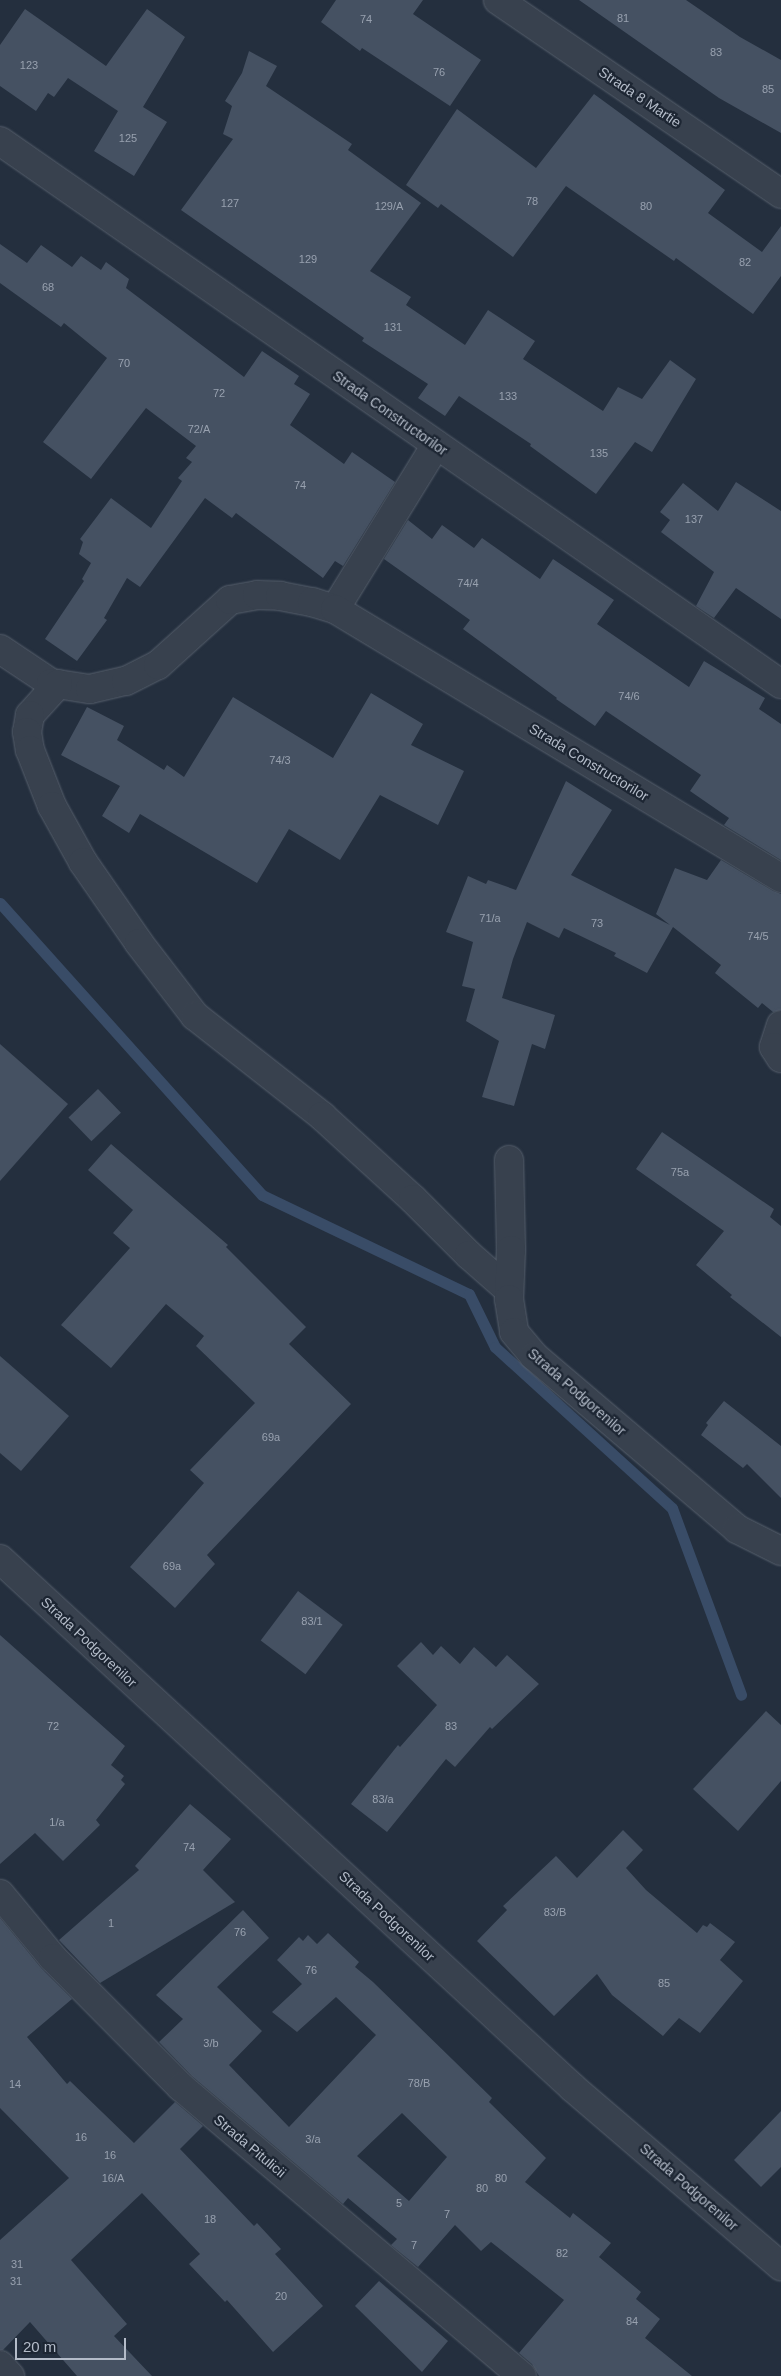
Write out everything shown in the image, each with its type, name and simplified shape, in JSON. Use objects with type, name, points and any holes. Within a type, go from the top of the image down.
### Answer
[{"type":"street","name":"Strada 8 Martie","points":[[498,0],[781,194]]},
{"type":"street","name":"Strada Constructorilor","points":[[0,141],[781,684]]},
{"type":"street","points":[[335,609],[436,445]]},
{"type":"street","name":"Strada Constructorilor","points":[[0,649],[8,657],[51,683],[90,689],[134,677],[158,665],[230,600],[256,595],[280,596],[312,602],[335,609],[781,878]]},
{"type":"street","points":[[58,684],[30,715],[27,732],[30,750],[52,806],[83,862],[139,943],[195,1016],[322,1116],[413,1199],[469,1255],[509,1290]]},
{"type":"street","points":[[781,1026],[774,1047],[781,1058]]},
{"type":"street","name":"Strada Podgorenilor","points":[[509,1160],[509,1290],[514,1332],[534,1356],[737,1529],[781,1551]]},
{"type":"street","name":"Strada Podgorenilor","points":[[0,1559],[573,2088],[781,2266]]},
{"type":"street","name":"Strada Pitulicii","points":[[0,1894],[53,1958],[181,2087],[522,2376]]},
{"type":"street","points":[[0,2365],[10,2376]]},
{"type":"building","points":[[336,0],[423,0],[413,14],[481,60],[450,106],[362,48],[360,51],[321,22]]},
{"type":"building","points":[[579,0],[686,0],[740,37],[781,60],[781,133],[719,98]]},
{"type":"building","points":[[25,9],[106,66],[147,9],[185,37],[143,107],[167,122],[134,176],[94,151],[118,111],[68,78],[54,97],[48,93],[36,111],[0,86],[0,45]]},
{"type":"building","points":[[249,51],[277,66],[266,86],[352,144],[348,150],[421,203],[370,271],[411,297],[406,305],[465,345],[488,310],[535,341],[523,359],[603,411],[618,387],[642,399],[670,360],[696,379],[652,452],[635,442],[596,494],[530,446],[531,444],[459,396],[445,416],[418,398],[428,384],[362,341],[364,338],[181,210],[233,139],[223,134],[232,106],[225,101],[242,73]]},
{"type":"building","points":[[594,94],[725,190],[708,213],[762,252],[781,226],[781,276],[753,314],[676,258],[674,261],[566,186],[513,257],[441,204],[438,208],[406,185],[457,109],[536,168]]},
{"type":"building","points":[[0,244],[27,263],[41,245],[72,267],[81,256],[101,270],[106,262],[129,279],[126,288],[244,377],[262,351],[299,376],[294,384],[310,394],[290,425],[344,464],[352,452],[395,482],[343,566],[335,561],[323,578],[236,513],[232,518],[205,498],[140,587],[127,578],[104,618],[107,620],[77,661],[45,639],[84,581],[82,579],[91,563],[79,554],[83,542],[80,539],[111,498],[151,528],[182,481],[178,478],[192,462],[186,458],[196,446],[146,408],[91,479],[43,442],[107,358],[64,323],[61,327],[0,283]]},
{"type":"building","points":[[736,482],[781,511],[781,619],[736,588],[714,618],[696,606],[714,572],[661,532],[670,520],[660,512],[683,483],[718,511]]},
{"type":"building","points":[[408,520],[432,539],[442,525],[474,548],[482,538],[540,579],[553,559],[614,600],[597,624],[689,687],[704,661],[765,698],[759,709],[781,724],[781,860],[724,825],[729,818],[690,791],[701,775],[606,711],[595,726],[463,629],[470,620],[384,559]]},
{"type":"building","points":[[371,693],[423,724],[411,745],[464,771],[438,825],[380,795],[340,860],[289,829],[257,883],[140,814],[129,833],[102,816],[120,786],[61,755],[87,707],[124,726],[117,740],[164,770],[167,765],[184,777],[233,697],[333,758]]},
{"type":"building","points":[[566,781],[612,810],[571,875],[670,925],[656,914],[675,868],[707,880],[721,860],[781,894],[781,1010],[773,1012],[762,1003],[758,1008],[715,973],[721,965],[673,927],[647,973],[614,956],[616,953],[564,928],[559,938],[527,922],[513,959],[502,998],[555,1015],[545,1049],[532,1044],[514,1106],[482,1097],[499,1041],[466,1021],[475,989],[462,986],[473,942],[446,932],[468,876],[486,884],[488,880],[516,890]]},
{"type":"building","points":[[0,1044],[68,1104],[0,1181]]},
{"type":"building","points":[[98,1089],[121,1113],[91,1141],[69,1117]]},
{"type":"building","points":[[662,1132],[774,1209],[770,1217],[781,1226],[781,1337],[730,1297],[732,1295],[696,1265],[724,1231],[636,1169]]},
{"type":"building","points":[[111,1144],[228,1245],[226,1247],[306,1327],[289,1344],[351,1404],[207,1555],[215,1564],[175,1608],[130,1567],[204,1483],[190,1470],[255,1403],[196,1346],[204,1336],[166,1304],[111,1368],[61,1325],[130,1248],[113,1233],[133,1210],[88,1170]]},
{"type":"building","points":[[0,1356],[69,1416],[21,1471],[0,1453]]},
{"type":"building","points":[[724,1401],[781,1446],[781,1498],[747,1464],[743,1468],[701,1435],[708,1425],[706,1423]]},
{"type":"building","points":[[298,1591],[343,1625],[305,1674],[261,1641]]},
{"type":"building","points":[[0,1635],[125,1746],[111,1765],[124,1776],[121,1780],[125,1784],[96,1820],[100,1825],[63,1861],[35,1833],[0,1864]]},
{"type":"building","points":[[421,1642],[433,1655],[441,1646],[460,1664],[474,1647],[496,1667],[507,1655],[539,1684],[492,1729],[490,1727],[455,1767],[446,1759],[387,1832],[351,1804],[398,1745],[400,1747],[437,1705],[397,1666]]},
{"type":"building","points":[[766,1711],[781,1725],[781,1781],[738,1831],[693,1789]]},
{"type":"building","points":[[190,1804],[231,1839],[203,1870],[235,1902],[100,1983],[59,1940],[139,1870],[135,1866]]},
{"type":"building","points":[[623,1830],[643,1850],[626,1868],[646,1890],[697,1933],[703,1925],[707,1927],[710,1923],[735,1942],[720,1960],[743,1981],[700,2033],[679,2018],[663,2036],[612,1995],[597,1974],[554,2016],[477,1941],[507,1910],[503,1906],[556,1856],[577,1878]]},
{"type":"building","points":[[243,1910],[269,1938],[217,1987],[262,2031],[229,2065],[289,2127],[376,2035],[336,1997],[297,2032],[272,2012],[302,1984],[277,1960],[299,1937],[303,1941],[308,1935],[317,1944],[328,1933],[359,1962],[355,1967],[373,1982],[492,2098],[489,2102],[546,2158],[525,2182],[570,2218],[573,2213],[611,2243],[599,2257],[641,2292],[636,2299],[660,2319],[645,2338],[692,2376],[539,2376],[532,2364],[519,2353],[564,2300],[491,2242],[481,2251],[455,2225],[418,2267],[391,2245],[397,2239],[348,2198],[343,2204],[192,2076],[159,2042],[183,2019],[156,1995]],"holes":[[[402,2113],[447,2157],[409,2201],[357,2156]]]},
{"type":"building","points":[[0,1918],[41,1968],[72,1999],[27,2037],[67,2084],[70,2081],[134,2143],[175,2102],[203,2126],[180,2149],[254,2226],[257,2223],[281,2249],[275,2254],[323,2306],[273,2352],[227,2300],[225,2302],[189,2264],[200,2254],[142,2193],[71,2260],[127,2324],[114,2336],[152,2376],[77,2376],[30,2322],[3,2350],[0,2350],[0,2240],[69,2178],[0,2108]]},
{"type":"building","points":[[781,2111],[781,2167],[761,2187],[734,2160]]},
{"type":"building","points":[[379,2281],[448,2341],[422,2372],[355,2306]]},
{"type":"waterway","points":[[0,903],[262,1195],[469,1294],[495,1347],[672,1508],[741,1695]]}]
